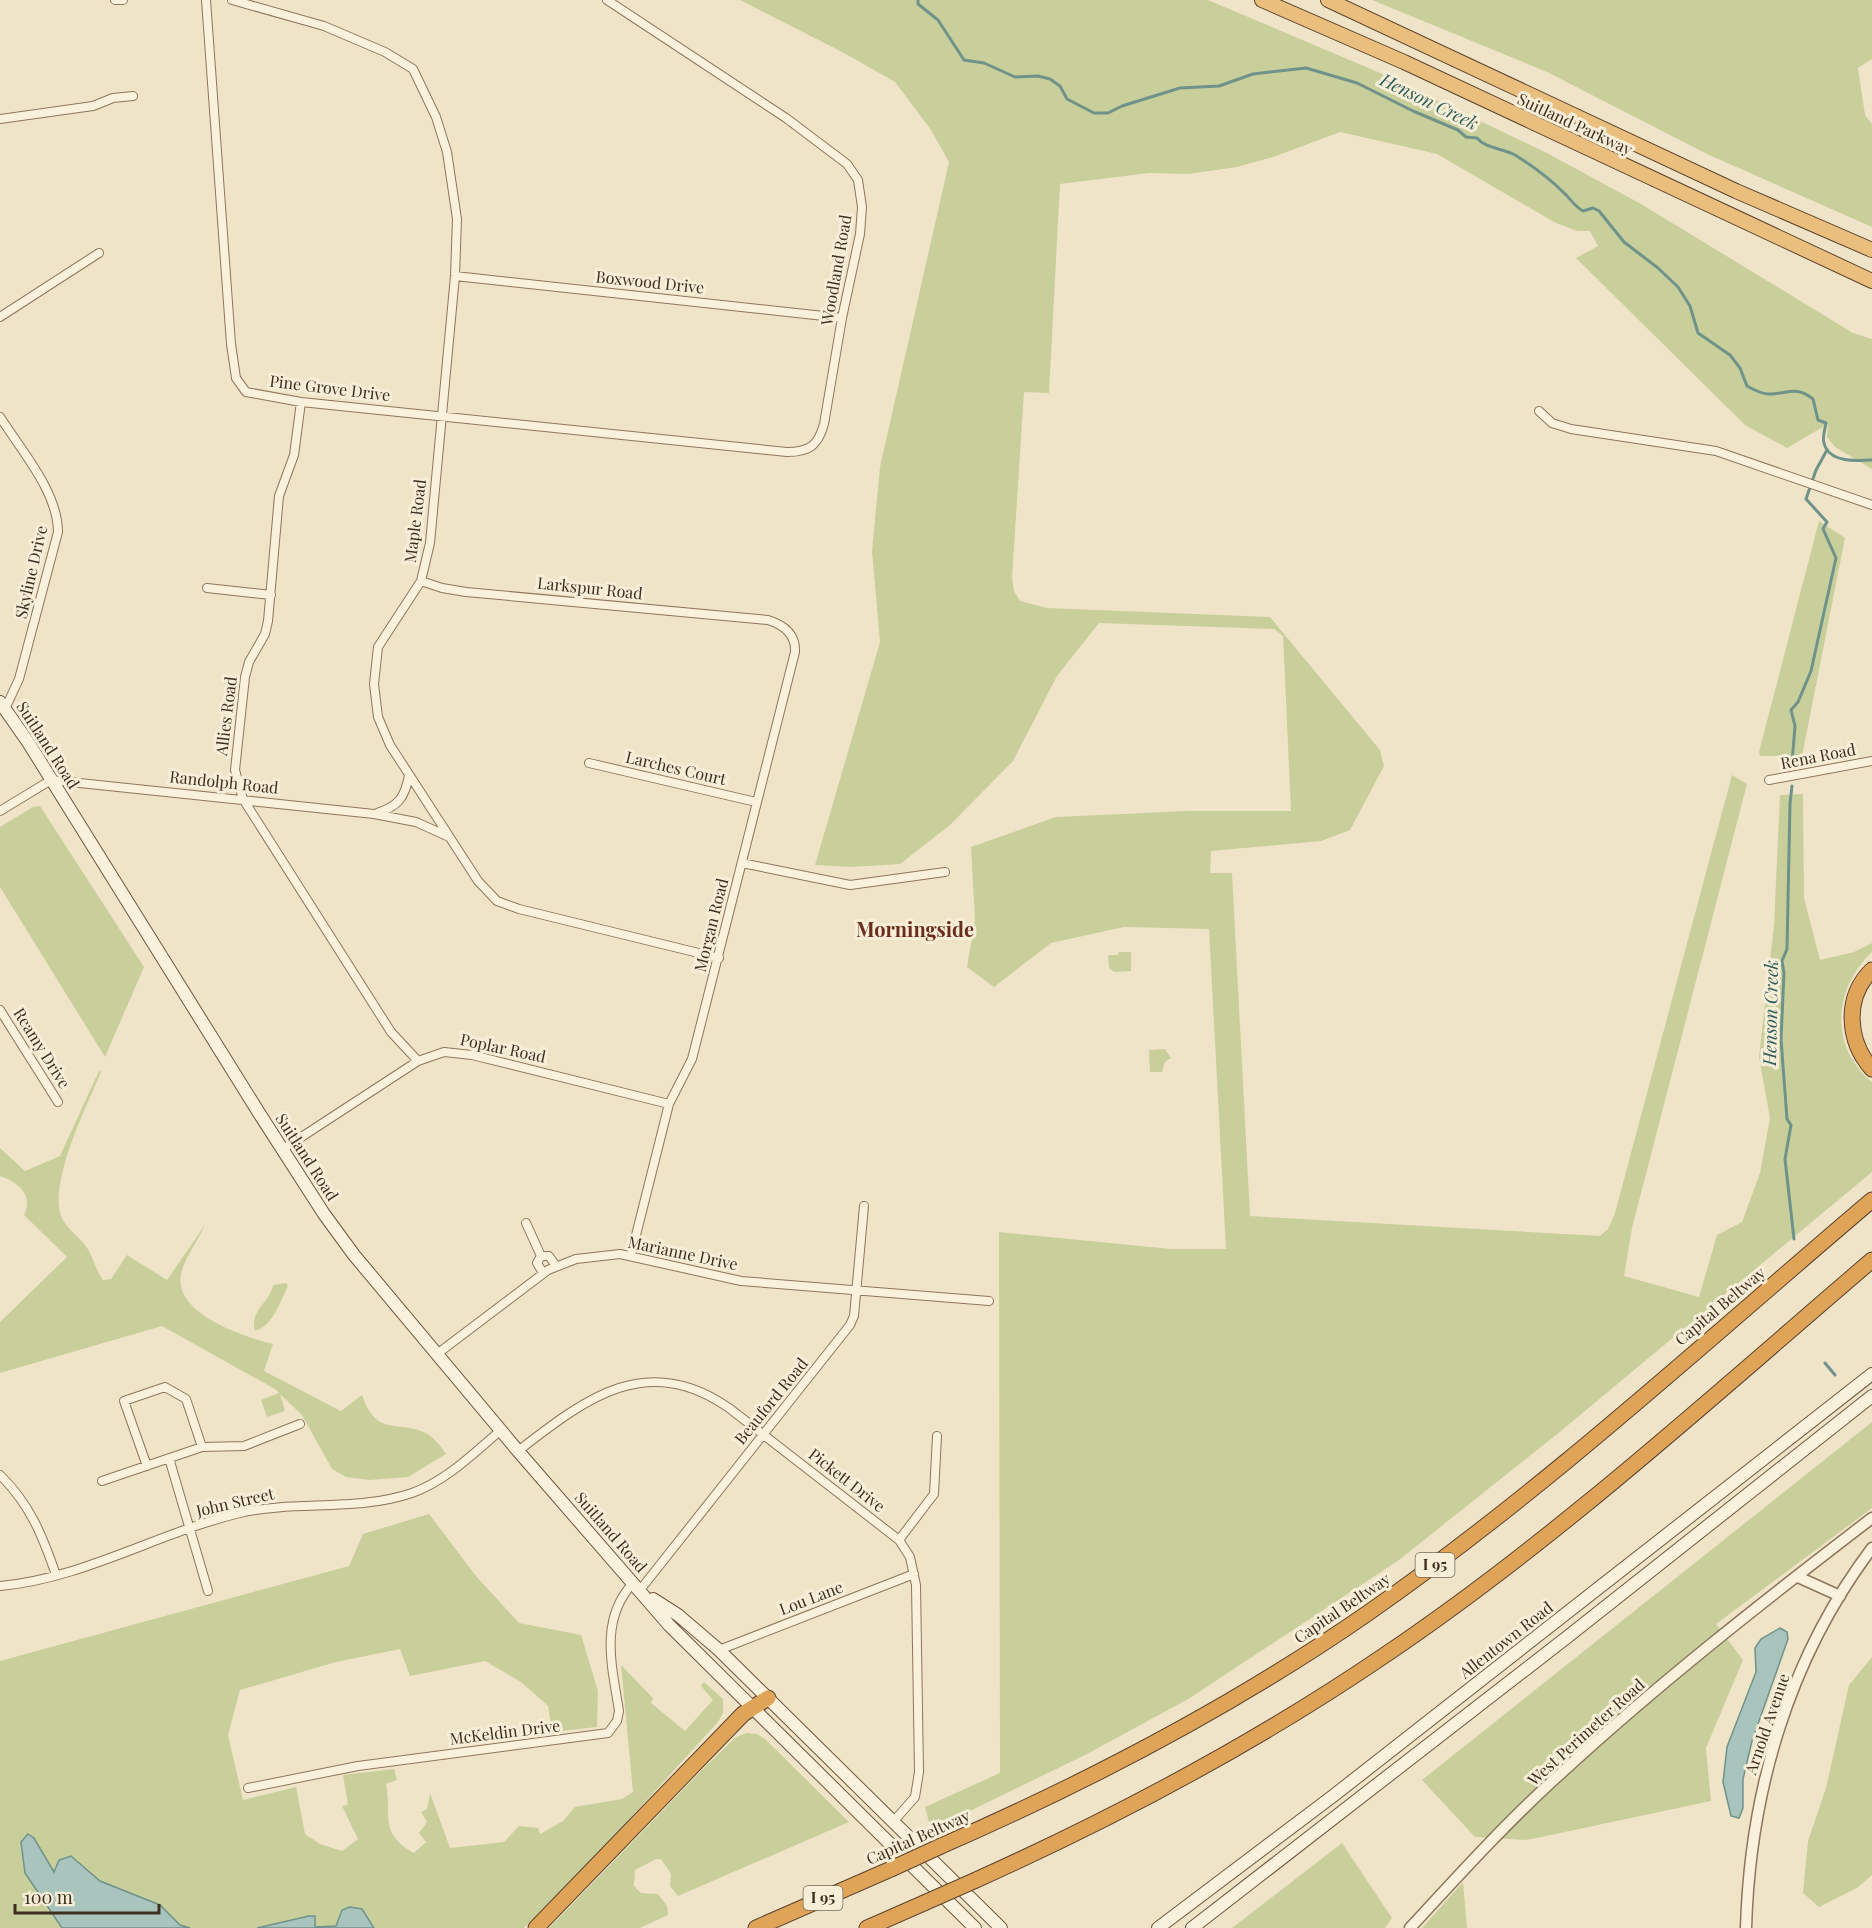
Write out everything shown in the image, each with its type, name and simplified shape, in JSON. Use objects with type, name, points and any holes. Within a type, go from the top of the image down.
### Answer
[{"type":"highway","name":"Suitland Parkway","points":[[1262,0],[1404,62],[1872,281]]},
{"type":"highway","name":"Suitland Parkway","points":[[1328,0],[1744,195],[1872,250]]},
{"type":"highway","points":[[1872,970],[1856,993],[1852,1017],[1857,1045],[1872,1069]]},
{"type":"highway","name":"Capital Beltway","points":[[756,1928],[1034,1805],[1167,1737],[1303,1656],[1367,1614],[1496,1518],[1872,1200]]},
{"type":"highway","name":"I 95","points":[[867,1928],[1060,1842],[1186,1777],[1313,1703],[1386,1655],[1512,1563],[1569,1517],[1872,1260]]},
{"type":"highway","points":[[536,1928],[750,1708],[768,1698]]},
{"type":"main road","name":"Suitland Road","points":[[2,706],[340,1236],[518,1451],[669,1625],[750,1708],[975,1928]]},
{"type":"main road","name":"Allentown Road","points":[[1158,1928],[1333,1796],[1872,1374]]},
{"type":"main road","name":"Allentown Road","points":[[1192,1928],[1566,1638],[1872,1396]]},
{"type":"main road","points":[[1728,1486],[1738,1500]]},
{"type":"main road","name":"Suitland Road","points":[[637,1586],[678,1615],[719,1650],[1001,1928]]},
{"type":"main road","points":[[1333,1796],[1344,1810]]},
{"type":"street","name":"Pine Grove Drive","points":[[206,0],[231,344],[236,378],[246,392],[301,402],[735,446]]},
{"type":"street","name":"Maple Road","points":[[232,0],[343,33],[412,69],[427,94],[447,152],[457,219],[455,276],[430,543],[421,581],[378,647],[375,663],[375,700],[378,717],[390,745],[448,837],[478,882],[489,894],[507,905],[719,958]]},
{"type":"street","name":"Woodland Road","points":[[607,0],[786,118],[847,164],[861,189],[860,234],[820,439],[809,450],[801,452],[735,446]]},
{"type":"street","points":[[0,119],[93,106],[113,98],[133,96]]},
{"type":"street","points":[[0,317],[99,252]]},
{"type":"street","name":"Boxwood Drive","points":[[455,276],[842,318]]},
{"type":"street","name":"Allies Road","points":[[301,402],[294,456],[279,496],[271,594],[264,634],[249,662],[245,677],[235,770],[243,799],[392,1032],[418,1060]]},
{"type":"street","points":[[1539,411],[1552,423],[1570,429],[1708,449],[1872,505]]},
{"type":"street","name":"Skyline Drive","points":[[0,417],[50,497],[58,518],[58,532],[19,679],[2,706]]},
{"type":"street","name":"Larkspur Road","points":[[421,581],[442,588],[466,592],[758,618]]},
{"type":"street","points":[[207,588],[271,594]]},
{"type":"street","name":"Morgan Road","points":[[631,1255],[669,1104],[692,1059],[795,648],[788,630],[776,622],[758,618]]},
{"type":"street","name":"Rena Road","points":[[1769,780],[1872,761]]},
{"type":"street","name":"Larches Court","points":[[589,763],[756,802]]},
{"type":"street","points":[[374,814],[393,808],[401,801],[406,793],[409,775]]},
{"type":"street","points":[[0,811],[51,780]]},
{"type":"street","name":"Randolph Road","points":[[51,780],[374,814],[416,822],[448,837]]},
{"type":"street","points":[[742,863],[850,885],[945,872]]},
{"type":"street","name":"Reamy Drive","points":[[0,1010],[58,1102]]},
{"type":"street","name":"Poplar Road","points":[[283,1149],[430,1054],[462,1053],[669,1104]]},
{"type":"street","name":"Beauford Road","points":[[637,1586],[850,1325],[854,1316],[864,1206]]},
{"type":"street","points":[[526,1223],[541,1256]]},
{"type":"street","name":"Marianne Drive","points":[[437,1354],[543,1273],[556,1266],[597,1255],[631,1255],[726,1278],[989,1301]]},
{"type":"street","points":[[541,1256],[549,1256],[556,1266]]},
{"type":"street","points":[[541,1256],[537,1263],[543,1273]]},
{"type":"street","name":"Pickett Drive","points":[[518,1451],[596,1395],[646,1383],[675,1385],[720,1401],[899,1540],[910,1557],[914,1574],[918,1784],[912,1802],[893,1822]]},
{"type":"street","points":[[147,1466],[124,1401],[165,1387],[186,1399],[201,1447]]},
{"type":"street","points":[[102,1481],[201,1447],[244,1446],[300,1424]]},
{"type":"street","name":"John Street","points":[[0,1586],[22,1584],[57,1575],[189,1528],[265,1508],[351,1504],[411,1493],[443,1477],[501,1430]]},
{"type":"street","points":[[899,1540],[934,1494],[937,1436]]},
{"type":"street","points":[[169,1458],[208,1591]]},
{"type":"street","points":[[0,1475],[28,1508],[38,1526],[57,1575]]},
{"type":"street","name":"West Perimeter Road","points":[[1410,1928],[1502,1830],[1566,1768],[1686,1664],[1872,1518]]},
{"type":"street","name":"Arnold Avenue","points":[[1746,1928],[1753,1835],[1771,1752],[1801,1671],[1840,1596],[1872,1548]]},
{"type":"street","name":"Lou Lane","points":[[719,1650],[914,1574]]},
{"type":"street","points":[[1798,1577],[1840,1596]]},
{"type":"street","name":"McKeldin Drive","points":[[248,1788],[362,1765],[608,1732],[617,1721],[619,1711],[610,1648],[612,1619],[620,1600],[637,1586]]},
{"type":"green space","points":[[740,0],[1208,0],[1378,72],[1545,152],[1641,204],[1853,333],[1872,339],[1872,469],[1835,447],[1827,437],[1828,424],[1787,448],[1745,425],[1576,258],[1598,246],[1590,231],[1577,231],[1554,222],[1437,154],[1340,132],[1276,156],[1237,167],[1188,174],[1149,173],[1060,184],[1049,393],[1024,392],[1012,578],[1014,591],[1020,601],[1047,608],[1270,617],[1380,750],[1384,766],[1350,830],[1321,841],[1211,851],[1210,873],[1232,873],[1250,1216],[1600,1236],[1608,1229],[1615,1213],[1732,775],[1747,784],[1632,1228],[1624,1276],[1699,1297],[1717,1235],[1742,1222],[1760,1173],[1770,1118],[1759,1057],[1774,925],[1780,795],[1803,794],[1804,898],[1820,960],[1854,952],[1872,943],[1872,952],[1859,967],[1850,983],[1841,1018],[1848,1052],[1858,1068],[1872,1082],[1872,1172],[1561,1431],[1399,1560],[1190,1698],[1087,1754],[931,1830],[925,1807],[1000,1773],[999,1232],[1171,1249],[1226,1249],[1209,929],[1124,927],[1051,943],[994,987],[967,967],[975,920],[971,847],[1056,817],[1187,811],[1291,811],[1283,636],[1274,629],[1099,623],[1057,676],[1013,761],[950,825],[900,864],[851,867],[815,865],[880,642],[872,551],[880,467],[949,162],[931,130],[895,82]]},
{"type":"green space","points":[[1372,0],[1872,0],[1872,59],[1858,68],[1865,115],[1872,124],[1872,227],[1709,155],[1547,72]]},
{"type":"green space","points":[[1819,521],[1845,538],[1802,756],[1760,756],[1759,752]]},
{"type":"green space","points":[[40,806],[144,967],[105,1057],[0,887],[0,827],[33,807]]},
{"type":"green space","points":[[1119,952],[1131,952],[1131,971],[1114,972],[1109,968],[1108,955],[1118,955]]},
{"type":"green space","points":[[1165,1049],[1171,1058],[1165,1062],[1162,1072],[1150,1072],[1149,1050]]},
{"type":"green space","points":[[99,1071],[101,1072],[64,1166],[59,1203],[62,1218],[86,1247],[103,1280],[111,1279],[127,1255],[167,1280],[205,1225],[182,1270],[181,1285],[186,1299],[197,1310],[228,1329],[273,1344],[264,1371],[341,1411],[362,1395],[374,1417],[381,1422],[426,1433],[446,1454],[408,1477],[370,1480],[346,1477],[332,1469],[302,1415],[280,1394],[285,1411],[267,1417],[261,1400],[279,1393],[275,1389],[162,1326],[0,1373],[0,1322],[67,1257],[24,1215],[27,1201],[22,1190],[13,1182],[0,1176],[0,1148],[25,1171],[60,1156]]},
{"type":"green space","points":[[286,1283],[288,1286],[275,1313],[267,1324],[255,1331],[255,1317],[273,1285]]},
{"type":"green space","points":[[1872,1422],[1872,1508],[1716,1624],[1743,1660],[1706,1748],[1711,1801],[1527,1840],[1475,1837],[1422,1780]]},
{"type":"green space","points":[[429,1514],[476,1576],[519,1623],[581,1635],[598,1691],[597,1727],[552,1732],[548,1706],[521,1682],[485,1661],[410,1676],[400,1649],[336,1662],[240,1690],[228,1735],[243,1800],[296,1787],[305,1834],[320,1844],[342,1851],[358,1839],[342,1806],[348,1805],[343,1775],[394,1769],[397,1780],[386,1784],[389,1823],[396,1838],[414,1853],[426,1842],[419,1833],[427,1822],[421,1812],[427,1809],[430,1793],[450,1848],[504,1842],[519,1826],[538,1828],[540,1834],[563,1821],[575,1807],[622,1799],[633,1792],[621,1665],[653,1698],[651,1703],[685,1731],[713,1700],[701,1686],[704,1682],[723,1699],[723,1713],[718,1722],[595,1857],[524,1928],[374,1928],[362,1909],[339,1915],[337,1926],[315,1927],[309,1916],[257,1928],[190,1928],[180,1925],[160,1905],[100,1881],[71,1856],[54,1873],[34,1838],[25,1873],[62,1928],[0,1928],[0,1661],[349,1566],[363,1534]]},
{"type":"green space","points":[[1872,1657],[1872,1875],[1857,1888],[1819,1907],[1803,1893],[1808,1841],[1826,1788],[1849,1685]]},
{"type":"green space","points":[[747,1733],[757,1734],[765,1739],[849,1822],[678,1896],[670,1886],[671,1874],[661,1859],[656,1859],[635,1870],[634,1886],[641,1893],[658,1894],[667,1906],[668,1915],[640,1928],[549,1928],[704,1768],[736,1737]]},
{"type":"green space","points":[[1342,1843],[1392,1918],[1385,1928],[1232,1928]]},
{"type":"green space","points":[[1463,1882],[1467,1928],[1422,1928]]},
{"type":"water","points":[[1780,1628],[1787,1632],[1788,1639],[1752,1741],[1743,1779],[1743,1808],[1739,1818],[1731,1816],[1723,1782],[1727,1747],[1756,1672],[1755,1648],[1761,1639]]},
{"type":"water","points":[[28,1834],[34,1838],[54,1872],[59,1860],[71,1856],[100,1881],[160,1905],[180,1925],[190,1928],[62,1928],[25,1873],[21,1842]]},
{"type":"water","points":[[350,1907],[362,1909],[374,1928],[257,1928],[309,1916],[315,1916],[315,1927],[336,1926],[342,1910]]},
{"type":"waterway","name":"Henson Creek","points":[[918,0],[918,4],[938,20],[964,60],[984,63],[1015,77],[1038,76],[1050,79],[1060,86],[1067,99],[1094,113],[1108,113],[1122,106],[1180,88],[1219,86],[1253,74],[1306,68],[1357,83],[1458,130],[1466,137],[1477,138],[1485,144],[1515,155],[1546,177],[1580,209],[1583,211],[1593,208],[1599,211],[1624,242],[1678,287],[1690,306],[1698,333],[1730,355],[1740,368],[1747,386],[1765,394],[1797,391],[1807,395],[1813,399],[1818,420],[1826,423],[1823,441],[1827,450],[1844,459],[1872,460]]},
{"type":"waterway","name":"Henson Creek","points":[[1792,763],[1795,726],[1791,710],[1798,702],[1811,671],[1836,558],[1823,529],[1827,522],[1806,499],[1816,470],[1827,450]]},
{"type":"waterway","name":"Henson Creek","points":[[1792,786],[1787,949],[1782,961],[1784,973],[1781,1039],[1787,1119],[1791,1125],[1785,1159],[1794,1239]]},
{"type":"waterway","name":"Henson Creek","points":[[1825,1363],[1835,1375]]},
{"type":"district","name":"Morningside","points":[[915,930]]}]
